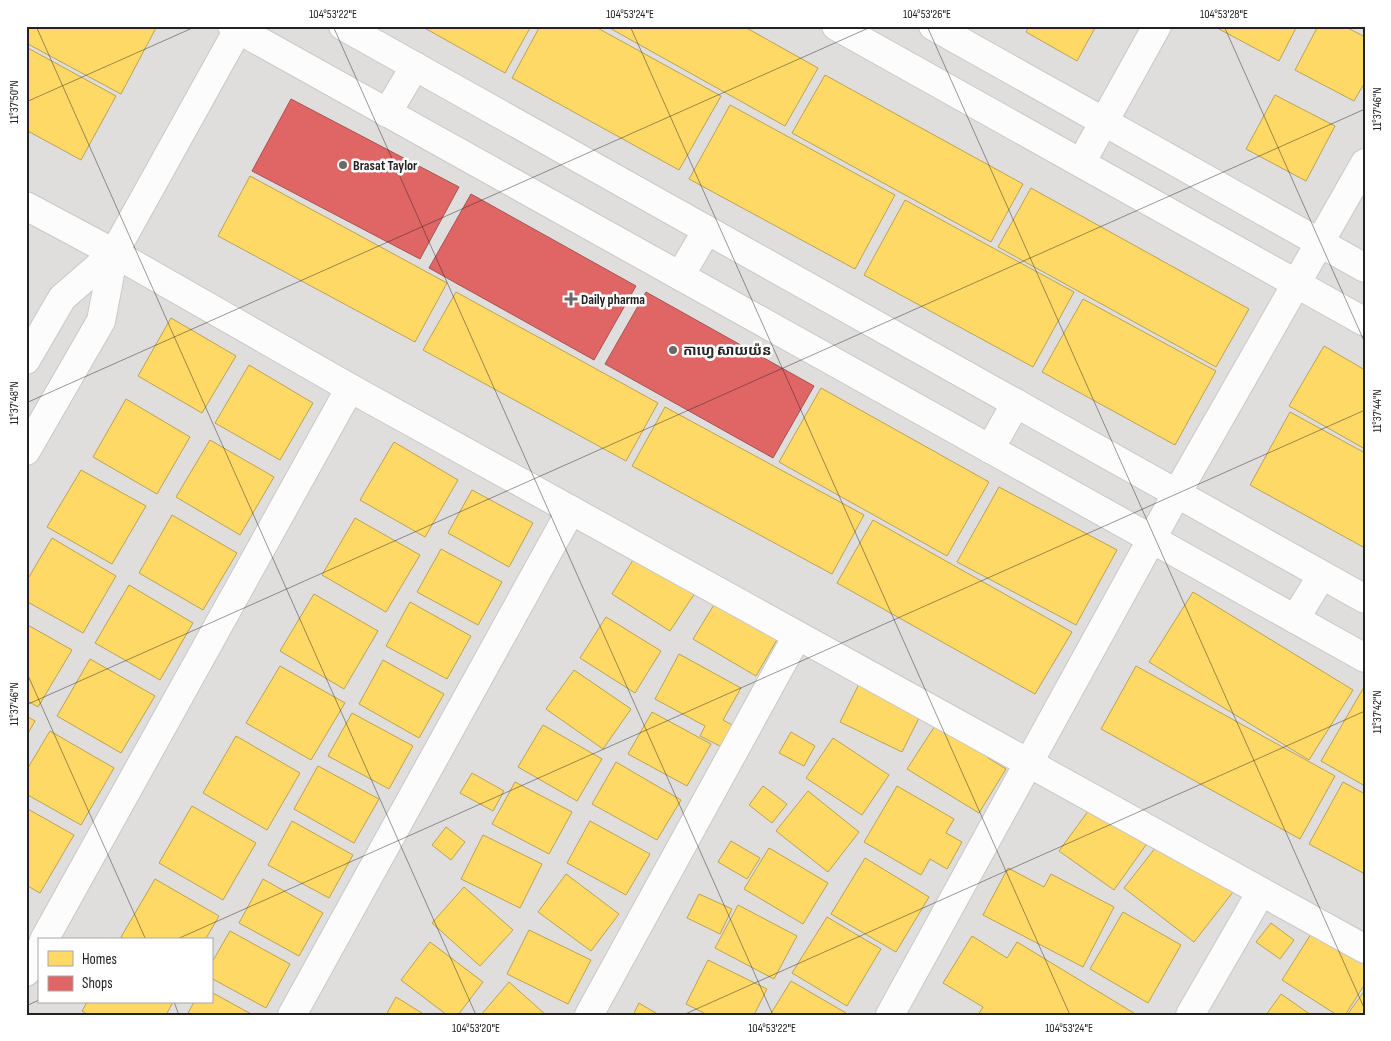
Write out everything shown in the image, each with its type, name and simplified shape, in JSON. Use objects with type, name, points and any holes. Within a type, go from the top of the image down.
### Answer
[{"type":"street","points":[[343,26],[1365,599]]},
{"type":"street","points":[[836,26],[1365,322]]},
{"type":"street","points":[[932,26],[1365,268]]},
{"type":"street","points":[[1081,163],[1157,26]]},
{"type":"street","points":[[26,451],[101,321],[114,253],[237,27],[387,113],[1365,658]]},
{"type":"street","points":[[387,113],[415,66]]},
{"type":"street","points":[[890,1015],[1151,539],[1365,163]]},
{"type":"street","points":[[26,206],[114,253],[350,388],[1365,950]]},
{"type":"street","points":[[680,276],[706,230]]},
{"type":"street","points":[[26,360],[62,298],[114,253]]},
{"type":"street","points":[[45,938],[350,388]]},
{"type":"street","points":[[990,449],[1016,403]]},
{"type":"street","points":[[292,1015],[571,510]]},
{"type":"street","points":[[1295,619],[1322,575]]},
{"type":"street","points":[[589,1015],[797,636]]},
{"type":"street","points":[[1190,1015],[1261,892]]},
{"type":"street","points":[[26,972],[38,952]]},
{"type":"shaded area","points":[[26,26],[1365,26],[1365,1015],[26,1015]]},
{"type":"building: Homes","points":[[26,26],[157,26],[121,94],[26,43]]},
{"type":"building: Homes","points":[[421,26],[531,26],[505,73]]},
{"type":"building: Homes","points":[[540,26],[594,26],[721,96],[679,170],[512,78]]},
{"type":"building: Homes","points":[[606,26],[743,26],[818,68],[785,126]]},
{"type":"building: Homes","points":[[1029,26],[1096,26],[1077,61],[1026,32]]},
{"type":"building: Homes","points":[[1220,26],[1297,26],[1279,61],[1219,29]]},
{"type":"building: Homes","points":[[1318,26],[1344,26],[1365,37],[1365,82],[1354,101],[1295,70]]},
{"type":"building: Homes","points":[[26,47],[116,96],[81,160],[26,130]]},
{"type":"building: Homes","points":[[825,75],[1023,184],[991,242],[792,133]]},
{"type":"building: Homes","points":[[1275,95],[1335,126],[1306,181],[1246,149]]},
{"type":"building: Homes","points":[[730,105],[895,195],[855,269],[689,179]]},
{"type":"building: Homes","points":[[250,176],[447,283],[415,342],[218,236]]},
{"type":"building: Homes","points":[[1031,188],[1249,309],[1216,367],[998,247]]},
{"type":"building: Homes","points":[[905,200],[1074,292],[1033,367],[864,275]]},
{"type":"building: Homes","points":[[456,292],[658,403],[626,461],[423,350]]},
{"type":"building: Homes","points":[[1083,299],[1216,371],[1175,445],[1042,372]]},
{"type":"building: Homes","points":[[171,318],[236,356],[202,413],[138,376]]},
{"type":"building: Homes","points":[[1324,346],[1365,370],[1365,449],[1289,406]]},
{"type":"building: Homes","points":[[249,365],[313,403],[280,460],[215,423]]},
{"type":"building: Homes","points":[[821,388],[989,482],[947,556],[779,462]]},
{"type":"building: Homes","points":[[126,399],[190,437],[157,494],[93,457]]},
{"type":"building: Homes","points":[[665,407],[864,515],[832,574],[632,466]]},
{"type":"building: Homes","points":[[1290,412],[1365,453],[1365,548],[1250,485]]},
{"type":"building: Homes","points":[[210,440],[274,477],[240,535],[176,497]]},
{"type":"building: Homes","points":[[394,442],[458,480],[425,537],[360,500]]},
{"type":"building: Homes","points":[[81,470],[146,506],[112,564],[47,527]]},
{"type":"building: Homes","points":[[999,487],[1117,550],[1076,625],[957,562]]},
{"type":"building: Homes","points":[[472,490],[533,523],[509,567],[448,533]]},
{"type":"building: Homes","points":[[172,515],[237,553],[203,610],[139,573]]},
{"type":"building: Homes","points":[[355,518],[420,555],[386,612],[322,575]]},
{"type":"building: Homes","points":[[873,520],[1072,632],[1035,694],[837,583]]},
{"type":"building: Homes","points":[[52,538],[116,576],[83,633],[26,601],[26,582]]},
{"type":"building: Homes","points":[[441,549],[502,582],[478,625],[417,592]]},
{"type":"building: Homes","points":[[638,552],[697,590],[670,631],[612,594]]},
{"type":"building: Homes","points":[[129,585],[193,623],[160,680],[95,643]]},
{"type":"building: Homes","points":[[1193,592],[1353,690],[1309,760],[1149,662]]},
{"type":"building: Homes","points":[[314,594],[378,631],[344,689],[280,651]]},
{"type":"building: Homes","points":[[720,595],[782,631],[756,676],[693,639]]},
{"type":"building: Homes","points":[[410,602],[471,636],[447,679],[386,646]]},
{"type":"building: Homes","points":[[606,617],[661,651],[635,693],[580,658]]},
{"type":"building: Homes","points":[[26,624],[72,650],[38,707],[26,700]]},
{"type":"building: Homes","points":[[679,654],[741,688],[723,720],[734,726],[722,747],[700,736],[705,726],[655,699]]},
{"type":"building: Homes","points":[[90,659],[155,696],[121,753],[57,716]]},
{"type":"building: Homes","points":[[383,660],[444,694],[419,738],[359,704]]},
{"type":"building: Homes","points":[[280,666],[345,703],[311,760],[246,723]]},
{"type":"building: Homes","points":[[1136,666],[1335,776],[1300,839],[1101,729]]},
{"type":"building: Homes","points":[[574,670],[631,709],[603,749],[546,709]]},
{"type":"building: Homes","points":[[862,678],[924,708],[902,752],[840,722]]},
{"type":"building: Homes","points":[[1365,688],[1365,786],[1321,761]]},
{"type":"building: Homes","points":[[652,712],[711,744],[687,786],[628,754]]},
{"type":"building: Homes","points":[[352,713],[413,746],[389,789],[328,756]]},
{"type":"building: Homes","points":[[26,716],[35,721],[26,737]]},
{"type":"building: Homes","points":[[940,718],[988,747],[988,758],[1006,769],[979,813],[907,769]]},
{"type":"building: Homes","points":[[543,725],[602,759],[577,801],[518,767]]},
{"type":"building: Homes","points":[[50,731],[114,768],[81,825],[26,794],[26,771]]},
{"type":"building: Homes","points":[[791,732],[815,746],[804,766],[779,753]]},
{"type":"building: Homes","points":[[236,736],[300,773],[267,830],[203,793]]},
{"type":"building: Homes","points":[[833,738],[889,775],[862,815],[806,778]]},
{"type":"building: Homes","points":[[616,762],[681,800],[657,840],[592,804]]},
{"type":"building: Homes","points":[[318,766],[379,799],[354,843],[294,809]]},
{"type":"building: Homes","points":[[472,773],[504,791],[493,811],[460,793]]},
{"type":"building: Homes","points":[[515,782],[572,812],[549,854],[492,824]]},
{"type":"building: Homes","points":[[1343,782],[1365,794],[1365,874],[1309,844]]},
{"type":"building: Homes","points":[[763,786],[787,804],[772,823],[749,805]]},
{"type":"building: Homes","points":[[897,786],[954,819],[946,833],[962,842],[947,869],[930,859],[921,875],[864,842]]},
{"type":"building: Homes","points":[[808,791],[859,832],[828,872],[776,831]]},
{"type":"building: Homes","points":[[1094,803],[1148,842],[1114,890],[1059,851]]},
{"type":"building: Homes","points":[[192,806],[256,843],[223,900],[159,863]]},
{"type":"building: Homes","points":[[26,808],[74,835],[40,893],[26,885]]},
{"type":"building: Homes","points":[[292,821],[353,855],[329,898],[268,865]]},
{"type":"building: Homes","points":[[590,821],[650,854],[626,895],[567,863]]},
{"type":"building: Homes","points":[[446,827],[465,842],[451,860],[432,845]]},
{"type":"building: Homes","points":[[483,835],[542,864],[520,908],[461,879]]},
{"type":"building: Homes","points":[[1163,838],[1233,892],[1194,942],[1124,888]]},
{"type":"building: Homes","points":[[731,841],[760,858],[747,879],[718,862]]},
{"type":"building: Homes","points":[[769,848],[828,883],[803,924],[744,889]]},
{"type":"building: Homes","points":[[865,858],[929,897],[896,952],[831,914]]},
{"type":"building: Homes","points":[[1008,868],[1044,887],[1051,874],[1114,907],[1083,967],[983,915]]},
{"type":"building: Homes","points":[[566,874],[619,914],[591,951],[538,912]]},
{"type":"building: Homes","points":[[155,879],[219,916],[206,938],[121,937]]},
{"type":"building: Homes","points":[[263,879],[323,913],[299,956],[239,923]]},
{"type":"building: Homes","points":[[464,887],[513,930],[480,966],[432,923]]},
{"type":"building: Homes","points":[[699,894],[732,909],[720,934],[687,918]]},
{"type":"building: Homes","points":[[738,905],[797,936],[774,979],[715,948]]},
{"type":"building: Homes","points":[[1123,912],[1181,945],[1148,1003],[1090,969]]},
{"type":"building: Homes","points":[[827,917],[881,949],[847,1006],[792,973]]},
{"type":"building: Homes","points":[[1271,923],[1294,940],[1280,959],[1256,942]]},
{"type":"building: Homes","points":[[1316,926],[1365,957],[1365,984],[1345,1015],[1337,1015],[1282,980]]},
{"type":"building: Homes","points":[[529,930],[591,960],[568,1004],[507,974]]},
{"type":"building: Homes","points":[[230,931],[290,964],[266,1008],[212,979],[212,962]]},
{"type":"building: Homes","points":[[972,936],[1007,958],[1017,942],[1137,1015],[978,1015],[983,1007],[943,983]]},
{"type":"building: Homes","points":[[430,942],[483,982],[458,1015],[447,1015],[401,980]]},
{"type":"building: Homes","points":[[708,960],[767,989],[754,1015],[708,1015],[686,1004]]},
{"type":"building: Homes","points":[[791,981],[846,1013],[846,1015],[770,1015]]},
{"type":"building: Homes","points":[[509,982],[546,1015],[481,1015]]},
{"type":"building: Homes","points":[[1365,990],[1365,1015],[1347,1015]]},
{"type":"building: Homes","points":[[212,993],[253,1015],[187,1015],[193,1004],[212,1004]]},
{"type":"building: Homes","points":[[1281,994],[1311,1015],[1266,1015]]},
{"type":"building: Homes","points":[[396,997],[425,1015],[386,1015]]},
{"type":"building: Homes","points":[[639,1003],[659,1015],[633,1015]]},
{"type":"building: Homes","points":[[86,1004],[172,1004],[166,1015],[89,1015],[82,1011]]},
{"type":"building: Shops","points":[[291,99],[459,187],[420,259],[252,171]]},
{"type":"building: Shops","points":[[471,194],[636,286],[594,360],[429,268]]},
{"type":"building: Shops","points":[[646,292],[814,386],[773,458],[605,364]]},
{"type":"place","name":"Brasat Taylor","points":[[343,165]]},
{"type":"place","name":"Daily pharma","points":[[571,299]]},
{"type":"place","name":"កាហ្វេ សាយយ៉ន","points":[[673,350]]}]
